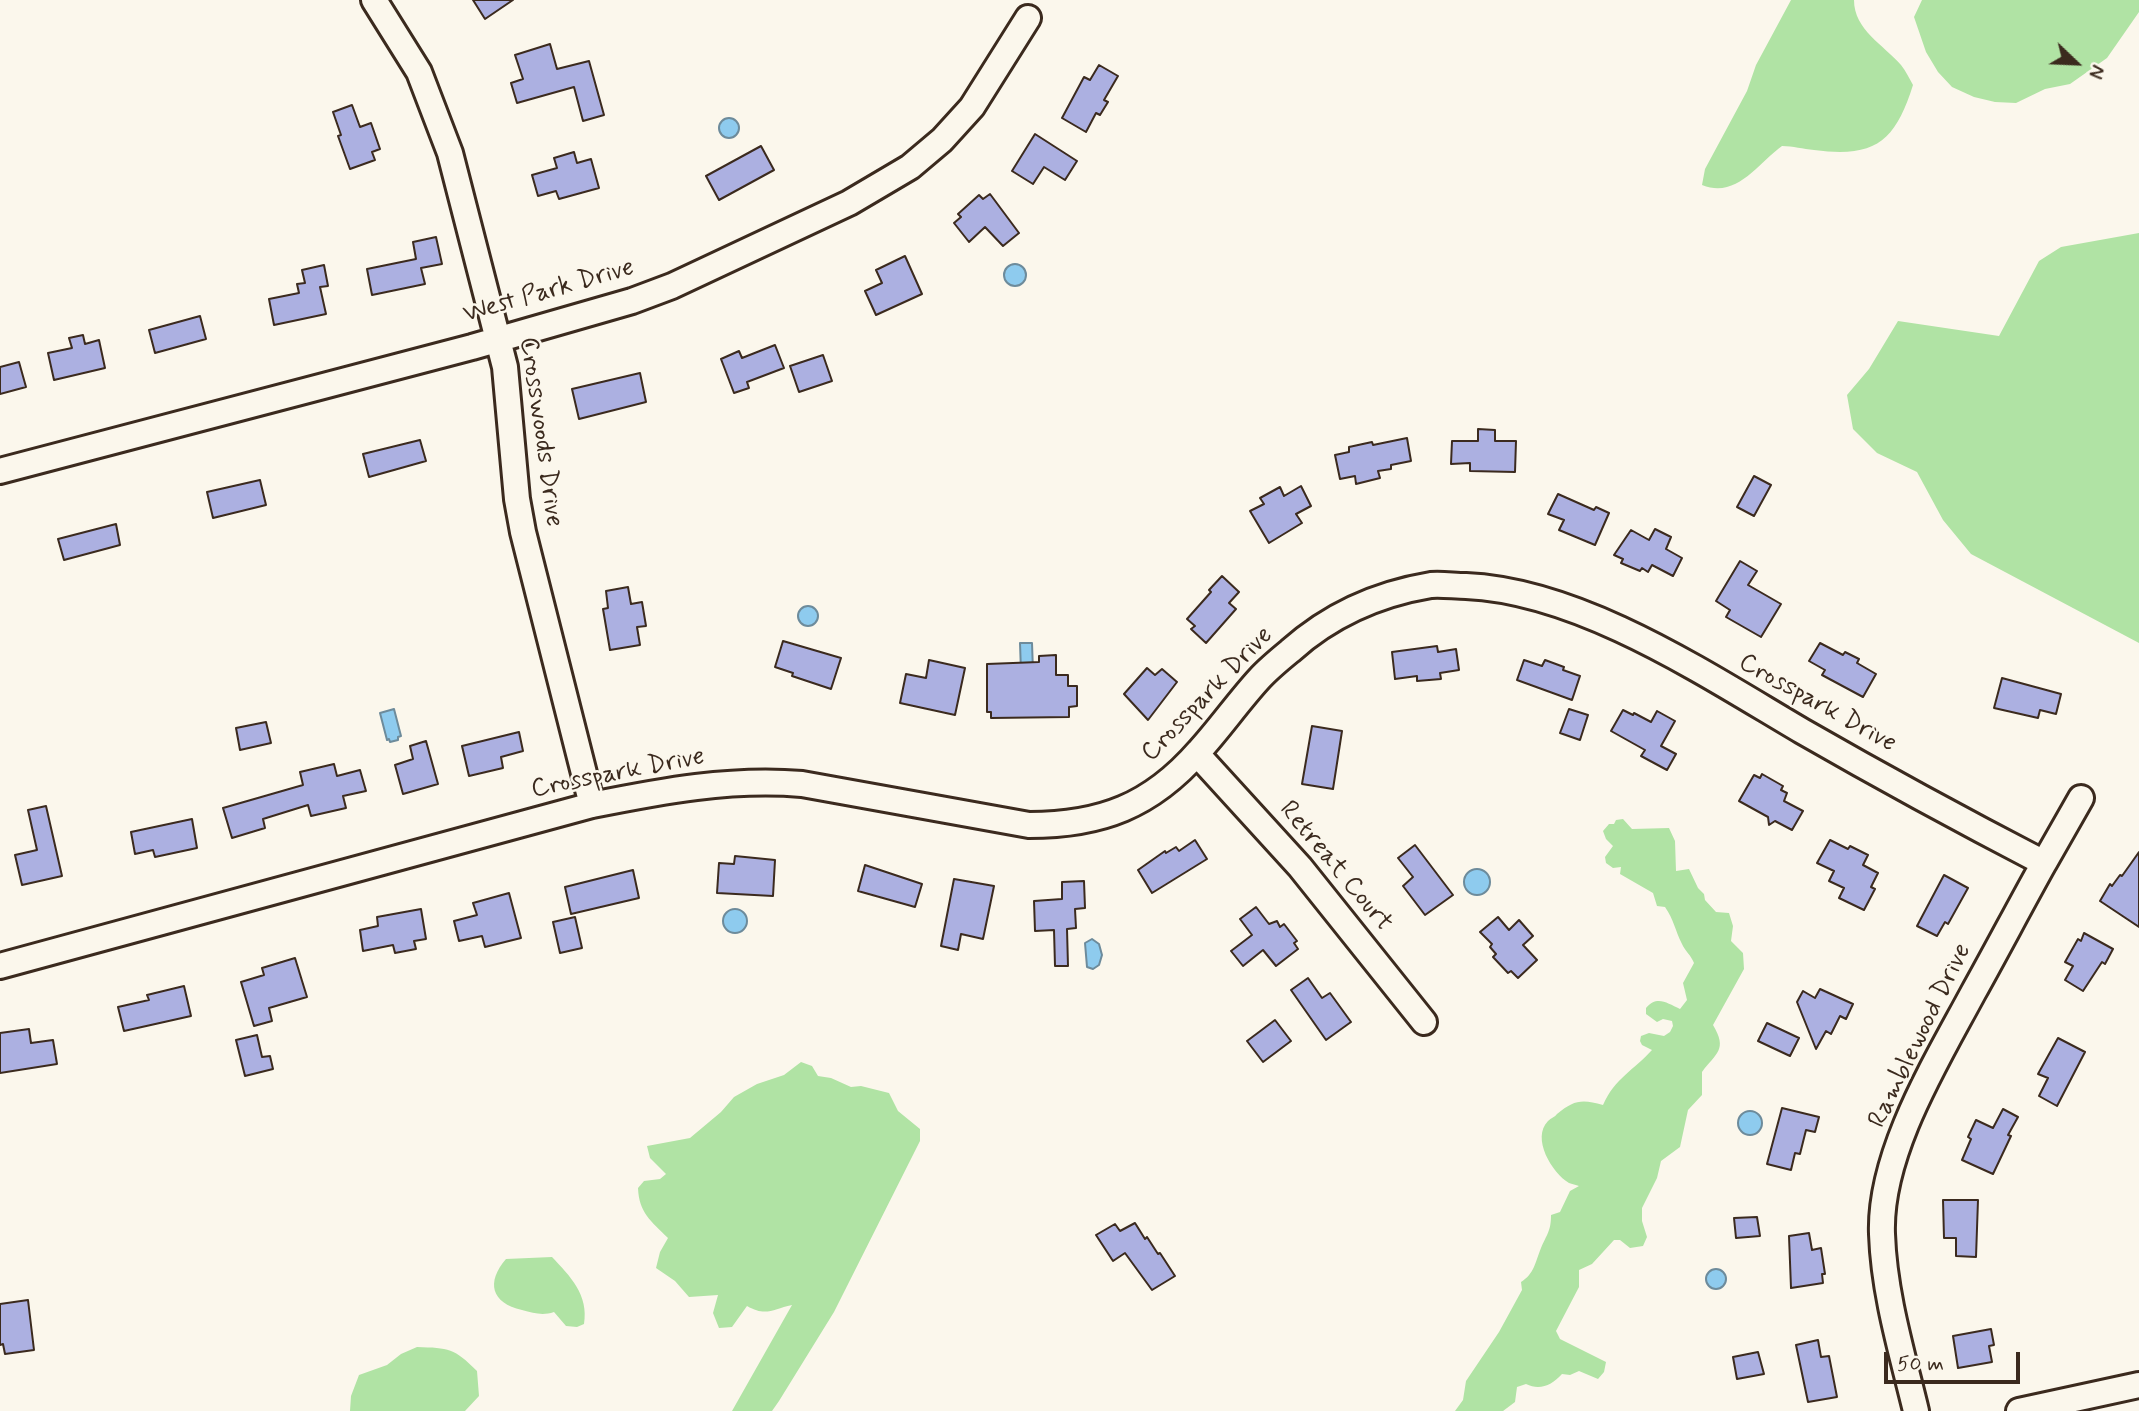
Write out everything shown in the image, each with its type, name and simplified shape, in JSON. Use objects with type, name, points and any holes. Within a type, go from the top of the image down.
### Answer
[{"type":"street","name":"Crosswoods Drive","points":[[374,0],[419,72],[450,153],[505,368],[517,499],[523,532],[592,805]]},
{"type":"street","name":"West Park Drive","points":[[0,471],[498,338],[632,301],[672,286],[780,237],[910,167],[943,140],[972,107],[1028,18]]},
{"type":"street","name":"Crosspark Drive","points":[[0,966],[592,805],[662,791],[733,782],[767,781],[802,784],[1029,825],[1063,825],[1103,818],[1149,797],[1197,754],[1260,677],[1311,632],[1340,614],[1370,601],[1433,585],[1486,587],[1532,596],[1588,615],[1630,634],[2044,863]]},
{"type":"street","name":"Retreat Court","points":[[1197,754],[1300,867],[1424,1021]]},
{"type":"street","points":[[2044,863],[2081,798]]},
{"type":"street","name":"Ramblewood Drive","points":[[1916,1411],[1894,1322],[1883,1251],[1882,1228],[1890,1174],[1914,1105],[2044,863]]},
{"type":"street","points":[[2019,1411],[2139,1385]]},
{"type":"green space","points":[[1791,0],[1854,0],[1855,11],[1864,28],[1901,65],[1913,85],[1899,120],[1880,142],[1867,148],[1835,152],[1782,146],[1736,184],[1714,188],[1702,185],[1705,169]]},
{"type":"green space","points":[[1922,0],[2139,0],[2139,12],[2107,58],[2070,84],[2045,89],[2016,103],[1995,102],[1974,97],[1952,87],[1938,72],[1926,52],[1914,17]]},
{"type":"green space","points":[[2139,233],[2139,643],[1971,554],[1943,520],[1917,472],[1877,453],[1853,429],[1847,395],[1869,369],[1898,321],[1999,336],[2039,261],[2061,247]]},
{"type":"green space","points":[[1623,819],[1632,829],[1669,828],[1675,841],[1676,871],[1689,869],[1705,900],[1716,912],[1729,913],[1733,926],[1731,941],[1743,953],[1744,969],[1713,1025],[1720,1046],[1702,1072],[1702,1095],[1688,1110],[1680,1147],[1661,1161],[1657,1178],[1642,1208],[1642,1221],[1647,1237],[1643,1246],[1630,1248],[1620,1240],[1614,1240],[1592,1264],[1579,1270],[1579,1287],[1556,1331],[1560,1339],[1606,1362],[1604,1372],[1598,1379],[1579,1371],[1570,1375],[1562,1374],[1546,1386],[1526,1384],[1517,1387],[1515,1402],[1503,1411],[1455,1411],[1463,1400],[1466,1381],[1499,1332],[1522,1290],[1521,1282],[1534,1268],[1549,1229],[1551,1215],[1560,1212],[1570,1191],[1579,1186],[1569,1183],[1550,1163],[1543,1145],[1543,1128],[1549,1120],[1573,1103],[1603,1105],[1619,1081],[1652,1050],[1642,1045],[1641,1036],[1649,1033],[1664,1036],[1673,1026],[1672,1021],[1663,1019],[1657,1022],[1646,1014],[1646,1008],[1658,1001],[1680,1009],[1687,1000],[1683,983],[1694,963],[1668,912],[1665,907],[1657,906],[1653,893],[1620,874],[1621,867],[1613,868],[1606,863],[1605,857],[1613,846],[1603,831],[1609,824]]},
{"type":"green space","points":[[801,1062],[812,1066],[818,1076],[831,1078],[851,1087],[861,1086],[889,1093],[898,1111],[920,1129],[920,1141],[834,1312],[779,1401],[772,1411],[732,1411],[792,1305],[765,1312],[747,1306],[732,1327],[719,1328],[713,1313],[718,1295],[689,1297],[675,1281],[656,1268],[660,1252],[668,1238],[643,1210],[638,1188],[644,1181],[660,1179],[666,1174],[650,1158],[647,1146],[690,1138],[721,1112],[734,1097],[757,1084],[784,1075]]},
{"type":"green space","points":[[552,1257],[581,1295],[584,1324],[577,1327],[566,1326],[554,1312],[538,1314],[512,1307],[498,1297],[495,1290],[496,1276],[506,1259]]},
{"type":"green space","points":[[417,1347],[450,1351],[477,1371],[479,1396],[465,1411],[350,1411],[351,1396],[359,1375],[387,1365],[401,1354]]},
{"type":"water","points":[[729,118],[736,121],[739,128],[736,135],[729,138],[722,135],[719,128],[722,121]]},
{"type":"water","points":[[1015,264],[1023,267],[1026,275],[1023,283],[1015,286],[1007,283],[1004,275],[1007,267]]},
{"type":"water","points":[[808,606],[815,609],[818,616],[815,623],[808,626],[801,623],[798,616],[801,609]]},
{"type":"water","points":[[1020,643],[1032,643],[1033,671],[1021,672]]},
{"type":"water","points":[[394,709],[401,736],[390,742],[387,740],[380,713]]},
{"type":"water","points":[[1477,869],[1486,873],[1490,882],[1486,891],[1477,895],[1468,891],[1464,882],[1468,873]]},
{"type":"water","points":[[730,909],[740,909],[747,916],[747,926],[740,933],[730,933],[723,926],[723,916]]},
{"type":"water","points":[[1092,939],[1099,944],[1102,955],[1099,965],[1093,969],[1087,967],[1085,943]]},
{"type":"water","points":[[1750,1111],[1759,1114],[1762,1123],[1759,1132],[1750,1135],[1741,1132],[1738,1123],[1741,1114]]},
{"type":"water","points":[[1716,1269],[1723,1272],[1726,1279],[1723,1286],[1716,1289],[1709,1286],[1706,1279],[1709,1272]]},
{"type":"building","points":[[473,0],[513,0],[485,19]]},
{"type":"building","points":[[550,44],[557,69],[589,61],[604,115],[583,121],[574,87],[517,103],[511,83],[523,79],[515,55]]},
{"type":"building","points":[[1099,65],[1118,76],[1104,100],[1108,102],[1100,115],[1096,113],[1086,132],[1062,118],[1084,77],[1090,80]]},
{"type":"building","points":[[352,105],[360,127],[371,123],[380,149],[372,152],[375,160],[350,169],[333,112]]},
{"type":"building","points":[[1035,134],[1077,161],[1065,180],[1044,167],[1033,184],[1012,171]]},
{"type":"building","points":[[761,146],[774,170],[719,200],[706,176]]},
{"type":"building","points":[[574,152],[577,163],[591,159],[599,188],[559,199],[556,191],[538,196],[532,175],[557,168],[554,158]]},
{"type":"building","points":[[990,194],[1019,233],[1003,246],[985,227],[969,242],[954,223],[961,217],[958,214],[979,195],[983,199]]},
{"type":"building","points":[[436,237],[442,264],[421,268],[425,284],[372,295],[367,269],[416,259],[413,242]]},
{"type":"building","points":[[905,256],[922,294],[876,315],[865,291],[882,283],[876,270]]},
{"type":"building","points":[[324,265],[328,286],[320,287],[326,314],[274,325],[269,299],[299,293],[297,284],[305,283],[302,270]]},
{"type":"building","points":[[200,316],[206,339],[155,353],[149,330]]},
{"type":"building","points":[[83,335],[85,344],[99,340],[105,368],[54,380],[48,353],[72,348],[69,338]]},
{"type":"building","points":[[775,345],[784,368],[747,382],[749,388],[734,393],[721,359],[739,351],[742,358]]},
{"type":"building","points":[[823,355],[832,381],[799,392],[790,366]]},
{"type":"building","points":[[19,362],[26,387],[0,394],[0,367]]},
{"type":"building","points":[[640,373],[646,402],[579,419],[572,389]]},
{"type":"building","points":[[1478,429],[1495,430],[1495,441],[1516,441],[1515,472],[1470,471],[1470,463],[1451,464],[1452,441],[1478,441]]},
{"type":"building","points":[[1407,438],[1411,461],[1378,471],[1380,478],[1356,484],[1355,476],[1340,479],[1335,455],[1349,452],[1349,447]]},
{"type":"building","points":[[420,440],[426,461],[369,477],[363,454]]},
{"type":"building","points":[[1754,476],[1771,485],[1754,516],[1737,507]]},
{"type":"building","points":[[260,480],[266,505],[213,518],[207,492]]},
{"type":"building","points":[[1301,486],[1311,506],[1296,514],[1302,523],[1269,543],[1250,511],[1264,504],[1260,498],[1280,487],[1284,496]]},
{"type":"building","points":[[1558,494],[1594,510],[1596,507],[1609,513],[1595,545],[1559,530],[1564,520],[1548,514]]},
{"type":"building","points":[[116,524],[120,545],[64,560],[58,539]]},
{"type":"building","points":[[1655,529],[1671,537],[1666,549],[1682,558],[1673,576],[1652,565],[1648,572],[1642,568],[1640,571],[1621,563],[1623,559],[1614,555],[1631,530],[1649,540]]},
{"type":"building","points":[[1740,561],[1757,571],[1748,585],[1781,604],[1761,637],[1726,617],[1730,610],[1716,601]]},
{"type":"building","points":[[1222,576],[1239,592],[1229,603],[1236,609],[1206,643],[1191,629],[1195,626],[1187,619]]},
{"type":"building","points":[[628,587],[631,604],[642,602],[646,626],[637,627],[640,645],[610,650],[603,609],[608,608],[606,591]]},
{"type":"building","points":[[783,641],[841,658],[831,689],[792,676],[793,673],[775,667]]},
{"type":"building","points":[[1820,643],[1843,655],[1845,652],[1859,659],[1857,663],[1876,674],[1863,697],[1822,675],[1825,670],[1809,661]]},
{"type":"building","points":[[1437,646],[1438,652],[1456,649],[1459,670],[1440,673],[1441,679],[1417,681],[1417,676],[1395,679],[1392,652]]},
{"type":"building","points":[[1056,655],[1056,675],[1068,675],[1068,686],[1077,686],[1077,706],[1069,707],[1069,717],[991,718],[991,712],[987,712],[987,664],[1039,662],[1039,656]]},
{"type":"building","points":[[929,660],[965,668],[955,715],[900,703],[906,674],[926,678]]},
{"type":"building","points":[[1524,660],[1542,666],[1545,660],[1580,676],[1572,700],[1517,680]]},
{"type":"building","points":[[1147,668],[1155,675],[1162,669],[1177,682],[1148,720],[1124,694]]},
{"type":"building","points":[[2002,678],[2061,694],[2056,714],[2040,710],[2038,718],[1994,708]]},
{"type":"building","points":[[1569,709],[1588,715],[1580,740],[1560,733]]},
{"type":"building","points":[[1623,710],[1651,722],[1657,711],[1675,721],[1661,746],[1676,754],[1667,770],[1641,756],[1645,750],[1611,731]]},
{"type":"building","points":[[266,722],[271,743],[240,750],[236,728]]},
{"type":"building","points":[[1312,726],[1342,731],[1333,789],[1302,784]]},
{"type":"building","points":[[519,732],[523,751],[501,757],[503,768],[469,776],[462,746]]},
{"type":"building","points":[[426,741],[438,784],[403,794],[395,765],[413,759],[410,746]]},
{"type":"building","points":[[334,764],[337,776],[360,770],[366,791],[343,796],[346,808],[311,816],[308,805],[263,819],[265,828],[232,838],[223,808],[303,785],[300,772]]},
{"type":"building","points":[[1762,774],[1783,786],[1781,790],[1787,793],[1784,801],[1803,811],[1792,830],[1775,821],[1769,825],[1768,817],[1739,801],[1754,775],[1760,778]]},
{"type":"building","points":[[46,806],[62,876],[22,885],[15,855],[37,850],[28,810]]},
{"type":"building","points":[[192,819],[197,848],[155,857],[153,850],[135,854],[131,832]]},
{"type":"building","points":[[1195,840],[1207,859],[1152,893],[1138,870],[1165,851],[1166,853],[1176,847],[1179,851]]},
{"type":"building","points":[[1830,840],[1868,855],[1863,865],[1878,873],[1871,887],[1875,889],[1864,910],[1839,898],[1844,888],[1829,881],[1834,871],[1817,863]]},
{"type":"building","points":[[1415,845],[1453,895],[1425,915],[1403,886],[1413,877],[1398,858]]},
{"type":"building","points":[[2139,852],[2139,927],[2100,901],[2110,884],[2112,886],[2120,875],[2122,876]]},
{"type":"building","points":[[735,856],[775,860],[773,896],[717,893],[719,863],[734,864]]},
{"type":"building","points":[[865,865],[922,884],[915,907],[858,891]]},
{"type":"building","points":[[633,870],[639,898],[571,914],[565,887]]},
{"type":"building","points":[[1944,875],[1968,888],[1948,924],[1945,922],[1937,936],[1917,926]]},
{"type":"building","points":[[954,879],[994,886],[983,939],[961,934],[958,950],[941,946]]},
{"type":"building","points":[[1084,881],[1085,908],[1075,909],[1076,928],[1067,929],[1068,966],[1055,966],[1054,930],[1035,931],[1034,901],[1062,899],[1062,882]]},
{"type":"building","points":[[509,893],[521,938],[485,947],[482,936],[459,941],[454,921],[477,915],[473,903]]},
{"type":"building","points":[[1256,907],[1269,924],[1277,921],[1280,927],[1284,924],[1297,941],[1294,943],[1298,949],[1276,966],[1263,950],[1243,966],[1231,951],[1252,935],[1240,919]]},
{"type":"building","points":[[421,909],[426,939],[414,941],[416,949],[395,953],[393,945],[363,951],[360,930],[378,926],[377,917]]},
{"type":"building","points":[[575,917],[582,948],[560,953],[553,922]]},
{"type":"building","points":[[1498,917],[1509,930],[1519,920],[1533,936],[1523,945],[1537,960],[1518,978],[1511,971],[1508,973],[1493,957],[1496,954],[1490,947],[1492,944],[1480,932]]},
{"type":"building","points":[[2084,933],[2113,949],[2105,964],[2102,962],[2083,991],[2065,980],[2073,966],[2065,962]]},
{"type":"building","points":[[295,958],[307,997],[269,1008],[272,1021],[254,1026],[241,982],[264,975],[262,968]]},
{"type":"building","points":[[1308,978],[1322,998],[1330,993],[1351,1022],[1326,1040],[1291,990]]},
{"type":"building","points":[[184,986],[191,1016],[124,1031],[118,1007],[149,1000],[147,995]]},
{"type":"building","points":[[1820,989],[1853,1004],[1846,1019],[1840,1016],[1831,1034],[1826,1031],[1816,1049],[1797,1002],[1803,991],[1815,998]]},
{"type":"building","points":[[1275,1020],[1291,1041],[1263,1062],[1247,1041]]},
{"type":"building","points":[[1767,1023],[1799,1038],[1790,1056],[1758,1041]]},
{"type":"building","points":[[29,1029],[31,1043],[53,1040],[57,1064],[0,1073],[0,1033]]},
{"type":"building","points":[[257,1035],[262,1057],[270,1056],[273,1069],[245,1076],[236,1040]]},
{"type":"building","points":[[2058,1038],[2085,1052],[2057,1106],[2039,1096],[2048,1078],[2038,1074]]},
{"type":"building","points":[[1782,1108],[1819,1117],[1815,1132],[1806,1130],[1800,1154],[1795,1153],[1791,1170],[1767,1164]]},
{"type":"building","points":[[2003,1109],[2018,1117],[1993,1174],[1962,1160],[1976,1120],[1993,1128]]},
{"type":"building","points":[[1943,1200],[1978,1200],[1976,1257],[1956,1256],[1956,1238],[1944,1238]]},
{"type":"building","points":[[1757,1217],[1760,1236],[1736,1238],[1734,1218]]},
{"type":"building","points":[[1135,1223],[1175,1276],[1152,1290],[1125,1253],[1113,1261],[1096,1235],[1115,1224],[1120,1231]]},
{"type":"building","points":[[1809,1233],[1812,1250],[1821,1248],[1825,1274],[1822,1274],[1823,1283],[1791,1288],[1789,1236]]},
{"type":"building","points":[[28,1300],[34,1350],[5,1354],[3,1344],[0,1345],[0,1304]]},
{"type":"building","points":[[1991,1329],[1994,1345],[1989,1346],[1992,1362],[1958,1368],[1953,1336]]},
{"type":"building","points":[[1818,1340],[1821,1357],[1829,1356],[1837,1397],[1808,1402],[1796,1345]]},
{"type":"building","points":[[1758,1352],[1764,1374],[1737,1379],[1733,1357]]}]
